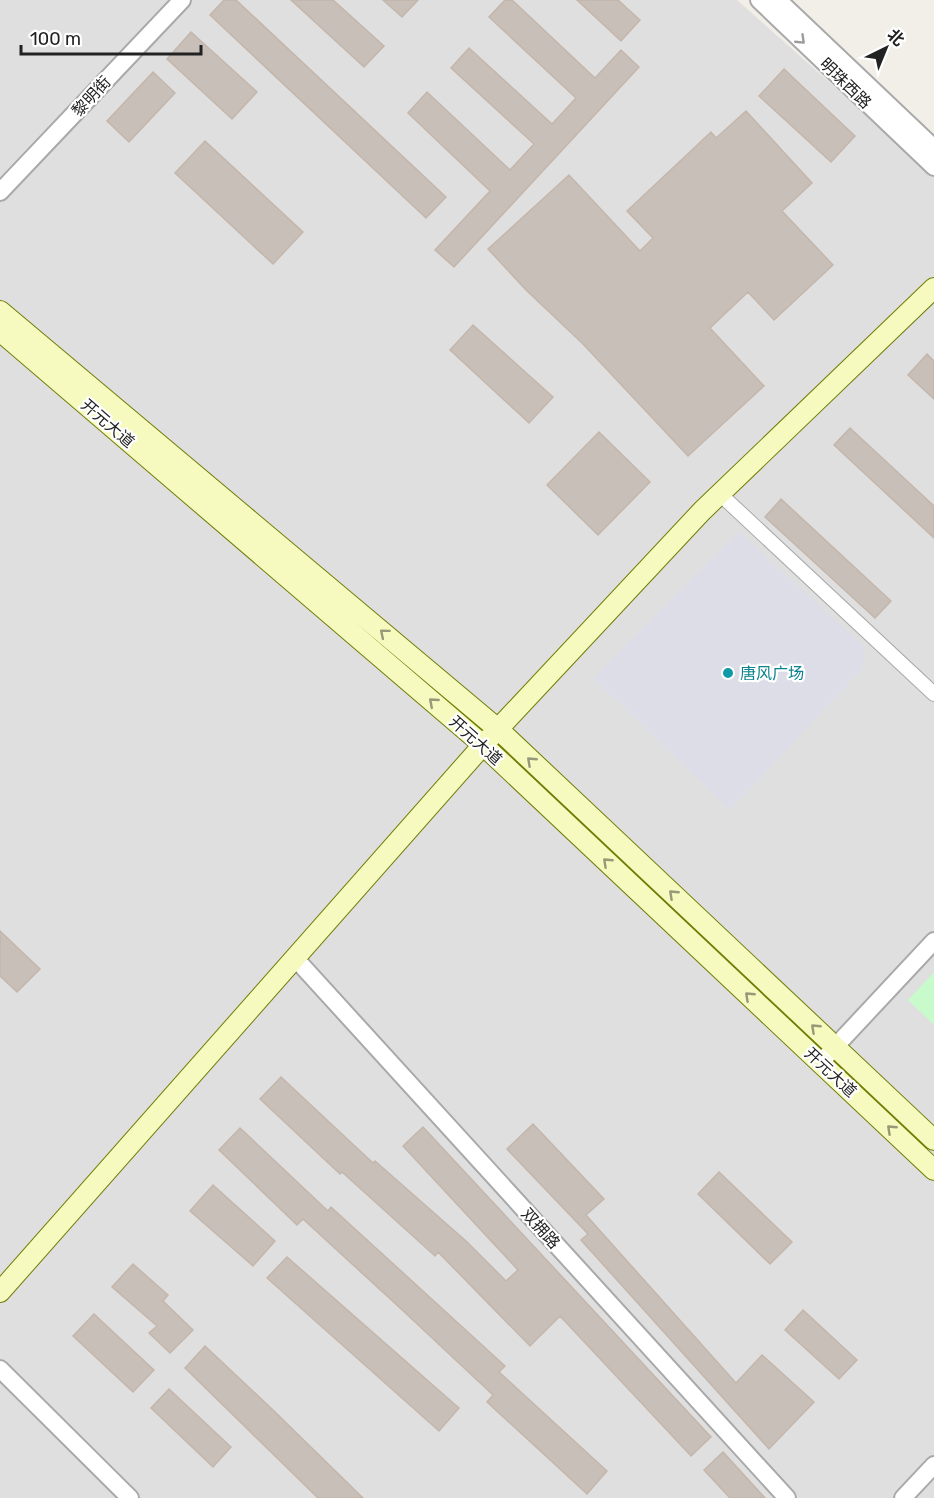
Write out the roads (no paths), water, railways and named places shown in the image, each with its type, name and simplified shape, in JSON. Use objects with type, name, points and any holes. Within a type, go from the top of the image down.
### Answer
[{"type":"main road","points":[[0,1292],[483,746],[720,494],[934,288]]},
{"type":"main road","name":"开元大道","points":[[0,311],[499,730],[934,1140]]},
{"type":"main road","name":"开元大道","points":[[0,331],[483,746],[934,1170]]},
{"type":"street","name":"黎明街","points":[[0,192],[182,0]]},
{"type":"street","name":"明珠西路","points":[[759,0],[934,167]]},
{"type":"street","name":"明珠西路","points":[[778,0],[934,148]]},
{"type":"street","points":[[720,494],[934,694]]},
{"type":"street","points":[[820,1063],[934,941]]},
{"type":"street","name":"双拥路","points":[[295,958],[787,1498]]},
{"type":"street","points":[[0,1370],[130,1498]]},
{"type":"street","points":[[903,1498],[934,1465]]},
{"type":"place","name":"唐风广场","points":[[728,673]]}]
